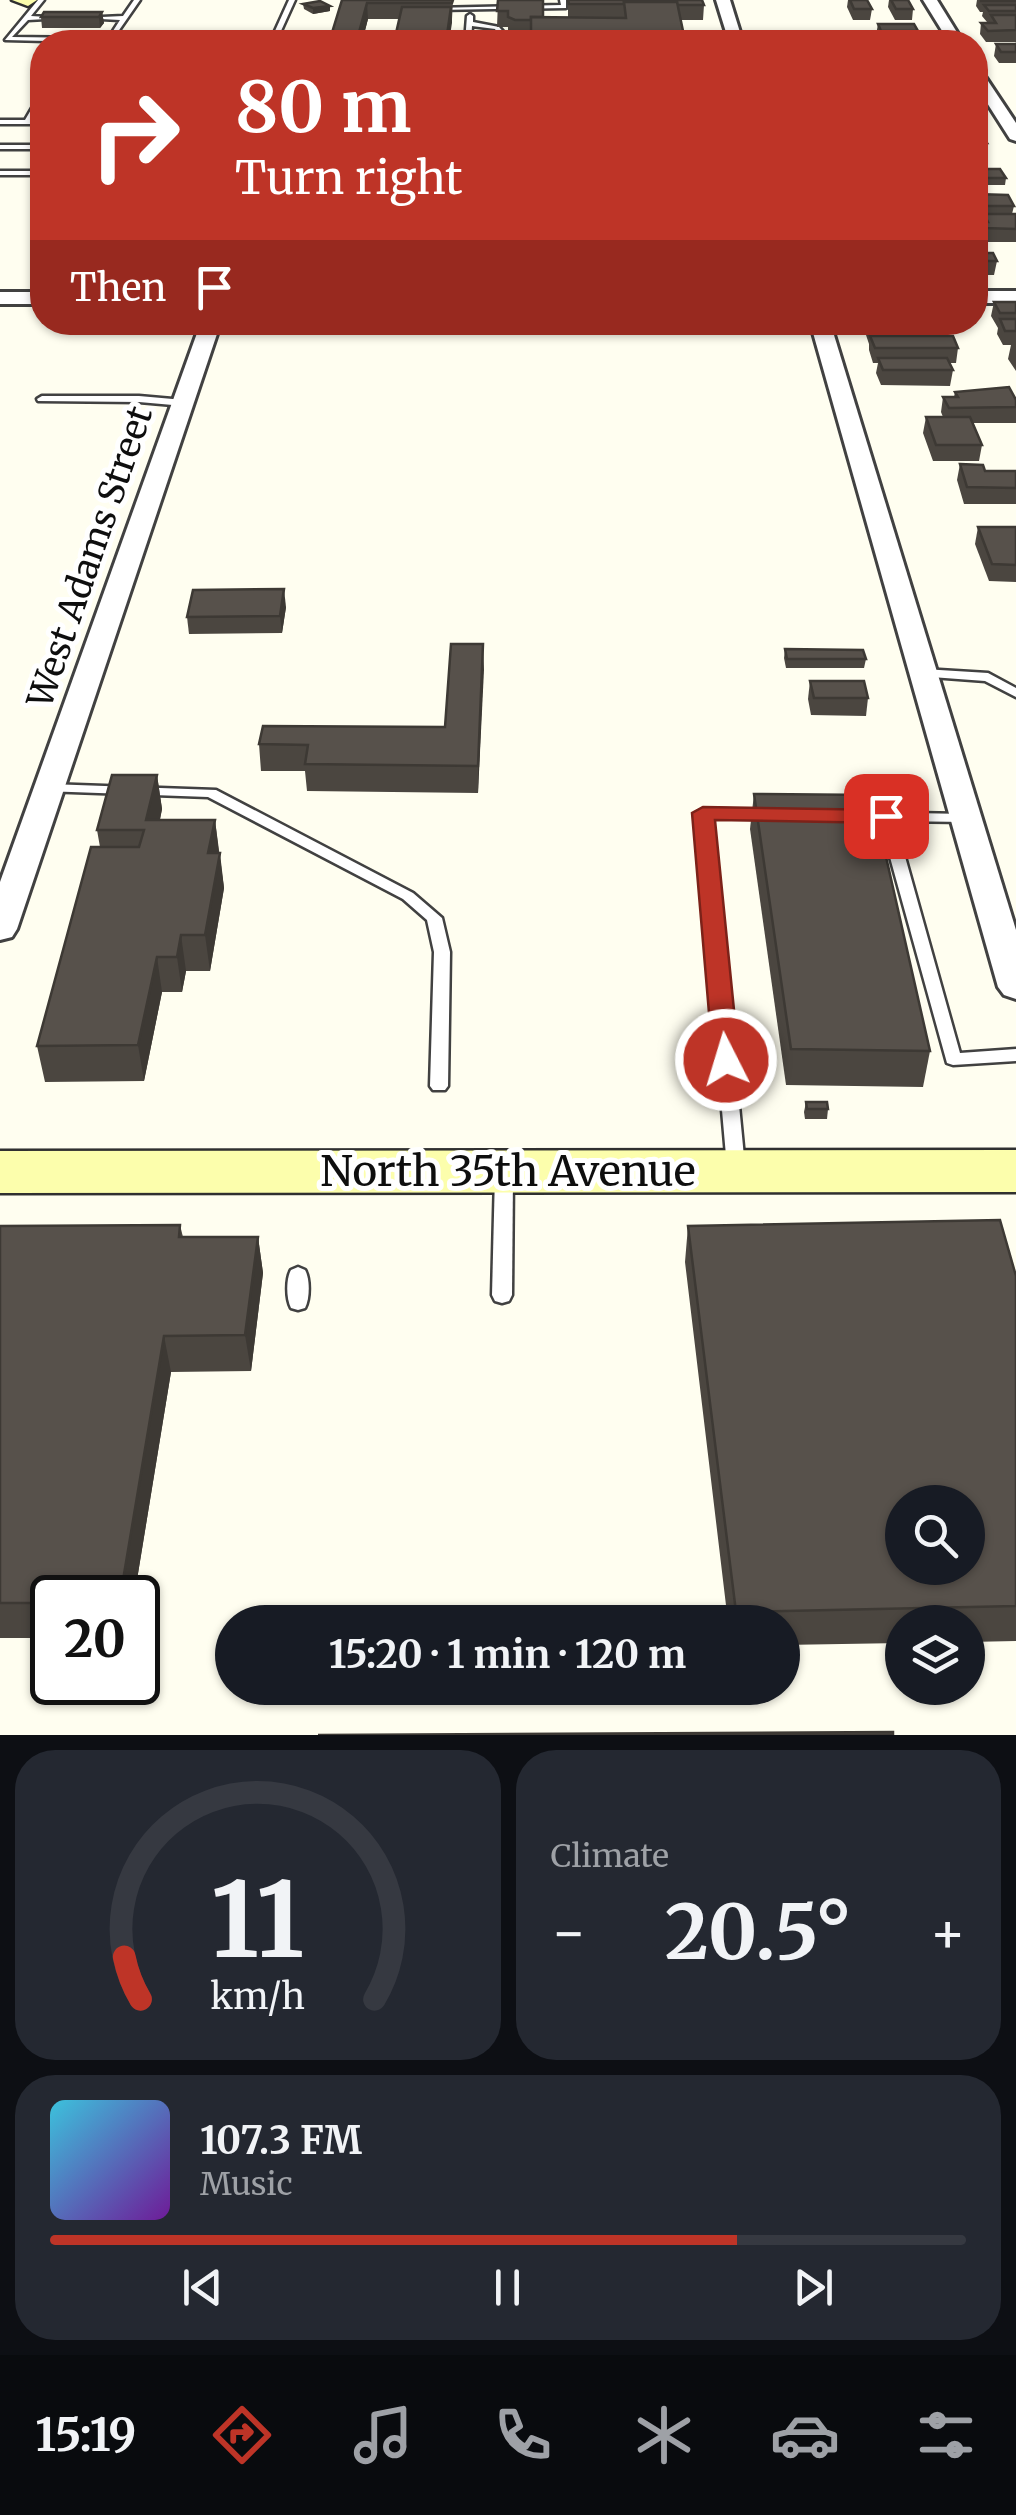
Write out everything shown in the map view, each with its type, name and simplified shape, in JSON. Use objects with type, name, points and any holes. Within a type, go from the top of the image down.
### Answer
[{"type":"main road","name":"North 35th Avenue","points":[[0,1172],[1016,1170]]},
{"type":"street","points":[[723,0],[732,30]]},
{"type":"street","points":[[930,0],[949,30]]},
{"type":"street","points":[[988,92],[1016,136]]},
{"type":"street","points":[[988,297],[1016,297]]},
{"type":"street","points":[[0,298],[30,298]]},
{"type":"street","name":"West Adams Street","points":[[0,929],[207,335]]},
{"type":"street","points":[[824,335],[1016,986]]},
{"type":"lane","points":[[0,48],[17,27],[25,6],[41,0]]},
{"type":"lane","points":[[117,30],[137,0]]},
{"type":"lane","points":[[278,30],[292,0]]},
{"type":"lane","points":[[458,8],[471,12],[545,14],[564,4]]},
{"type":"lane","points":[[424,8],[564,4]]},
{"type":"lane","points":[[25,6],[125,18]]},
{"type":"lane","points":[[469,30],[471,12]]},
{"type":"lane","points":[[470,24],[492,24],[500,30]]},
{"type":"lane","points":[[0,27],[17,27]]},
{"type":"lane","points":[[7,38],[30,39]]},
{"type":"lane","points":[[26,122],[30,116]]},
{"type":"lane","points":[[0,122],[30,122]]},
{"type":"lane","points":[[0,147],[30,147]]},
{"type":"lane","points":[[24,173],[30,164]]},
{"type":"lane","points":[[0,173],[30,173]]},
{"type":"lane","points":[[42,399],[139,398],[184,404]]},
{"type":"lane","points":[[924,672],[988,677],[1016,693]]},
{"type":"lane","points":[[49,788],[211,793],[408,896],[434,918],[442,952],[439,1086]]},
{"type":"lane","points":[[737,1171],[703,813],[794,815]]},
{"type":"lane","points":[[831,815],[966,818]]},
{"type":"lane","points":[[886,816],[953,1059],[1016,1056]]},
{"type":"lane","points":[[502,1295],[504,1172]]},
{"type":"lane","points":[[298,1274],[298,1302]]},
{"type":"building","points":[[342,0],[453,0],[367,3],[360,30],[333,30]]},
{"type":"building","points":[[498,0],[543,0],[543,17],[515,20],[508,17],[508,11],[497,11]]},
{"type":"building","points":[[568,0],[702,0],[704,5],[569,4]]},
{"type":"building","points":[[850,0],[867,0],[872,9],[854,9]]},
{"type":"building","points":[[891,0],[908,0],[913,9],[896,9]]},
{"type":"building","points":[[320,1],[330,6],[313,8],[303,4]]},
{"type":"building","points":[[624,2],[677,2],[683,30],[531,30],[531,17],[626,18]]},
{"type":"building","points":[[984,5],[1016,5],[1016,11],[989,11]]},
{"type":"building","points":[[402,7],[451,7],[448,30],[397,30]]},
{"type":"building","points":[[44,12],[102,12],[99,17],[41,17]]},
{"type":"building","points":[[991,15],[1016,15],[1016,30],[988,31],[981,23],[996,23]]},
{"type":"building","points":[[878,24],[914,24],[917,30],[881,30]]},
{"type":"building","points":[[996,44],[1016,44],[1016,52],[1001,52]]},
{"type":"building","points":[[988,169],[1000,169],[1006,178],[988,178]]},
{"type":"building","points":[[988,194],[1008,195],[1014,206],[988,206]]},
{"type":"building","points":[[988,214],[1016,214],[1016,229],[988,228]]},
{"type":"building","points":[[994,302],[1016,302],[1016,313],[1000,313]]},
{"type":"building","points":[[1000,319],[1016,319],[1016,331],[1005,331]]},
{"type":"building","points":[[870,336],[953,336],[958,348],[875,348]]},
{"type":"building","points":[[878,358],[947,358],[953,370],[883,370]]},
{"type":"building","points":[[1009,387],[1016,407],[949,408],[943,397],[958,397],[955,392]]},
{"type":"building","points":[[926,417],[970,417],[982,445],[936,445]]},
{"type":"building","points":[[960,464],[983,465],[985,471],[1016,471],[1016,488],[967,487]]},
{"type":"building","points":[[978,527],[1016,527],[1016,565],[992,564]]},
{"type":"building","points":[[284,589],[280,616],[187,617],[193,590]]},
{"type":"building","points":[[451,644],[483,644],[478,766],[305,764],[308,745],[259,744],[263,726],[445,727]]},
{"type":"building","points":[[785,649],[863,650],[866,659],[787,659]]},
{"type":"building","points":[[810,681],[864,681],[868,698],[814,698]]},
{"type":"building","points":[[112,775],[157,775],[146,820],[215,820],[208,853],[220,853],[205,935],[181,935],[177,957],[157,957],[138,1045],[37,1046],[91,847],[139,847],[144,830],[97,830]]},
{"type":"building","points":[[754,794],[872,795],[930,1051],[791,1049]]},
{"type":"building","points":[[806,1102],[827,1102],[828,1109],[807,1109]]},
{"type":"building","points":[[1000,1220],[1016,1276],[1016,1606],[885,1605],[885,1609],[800,1611],[800,1605],[735,1605],[688,1226]]},
{"type":"building","points":[[180,1225],[179,1237],[258,1237],[245,1335],[164,1336],[124,1575],[30,1575],[30,1603],[0,1603],[0,1226]]},
{"type":"building","points":[[893,1732],[893,1735],[318,1735]]},
{"type":"route","points":[[726,1060],[703,813],[886,816]]}]
